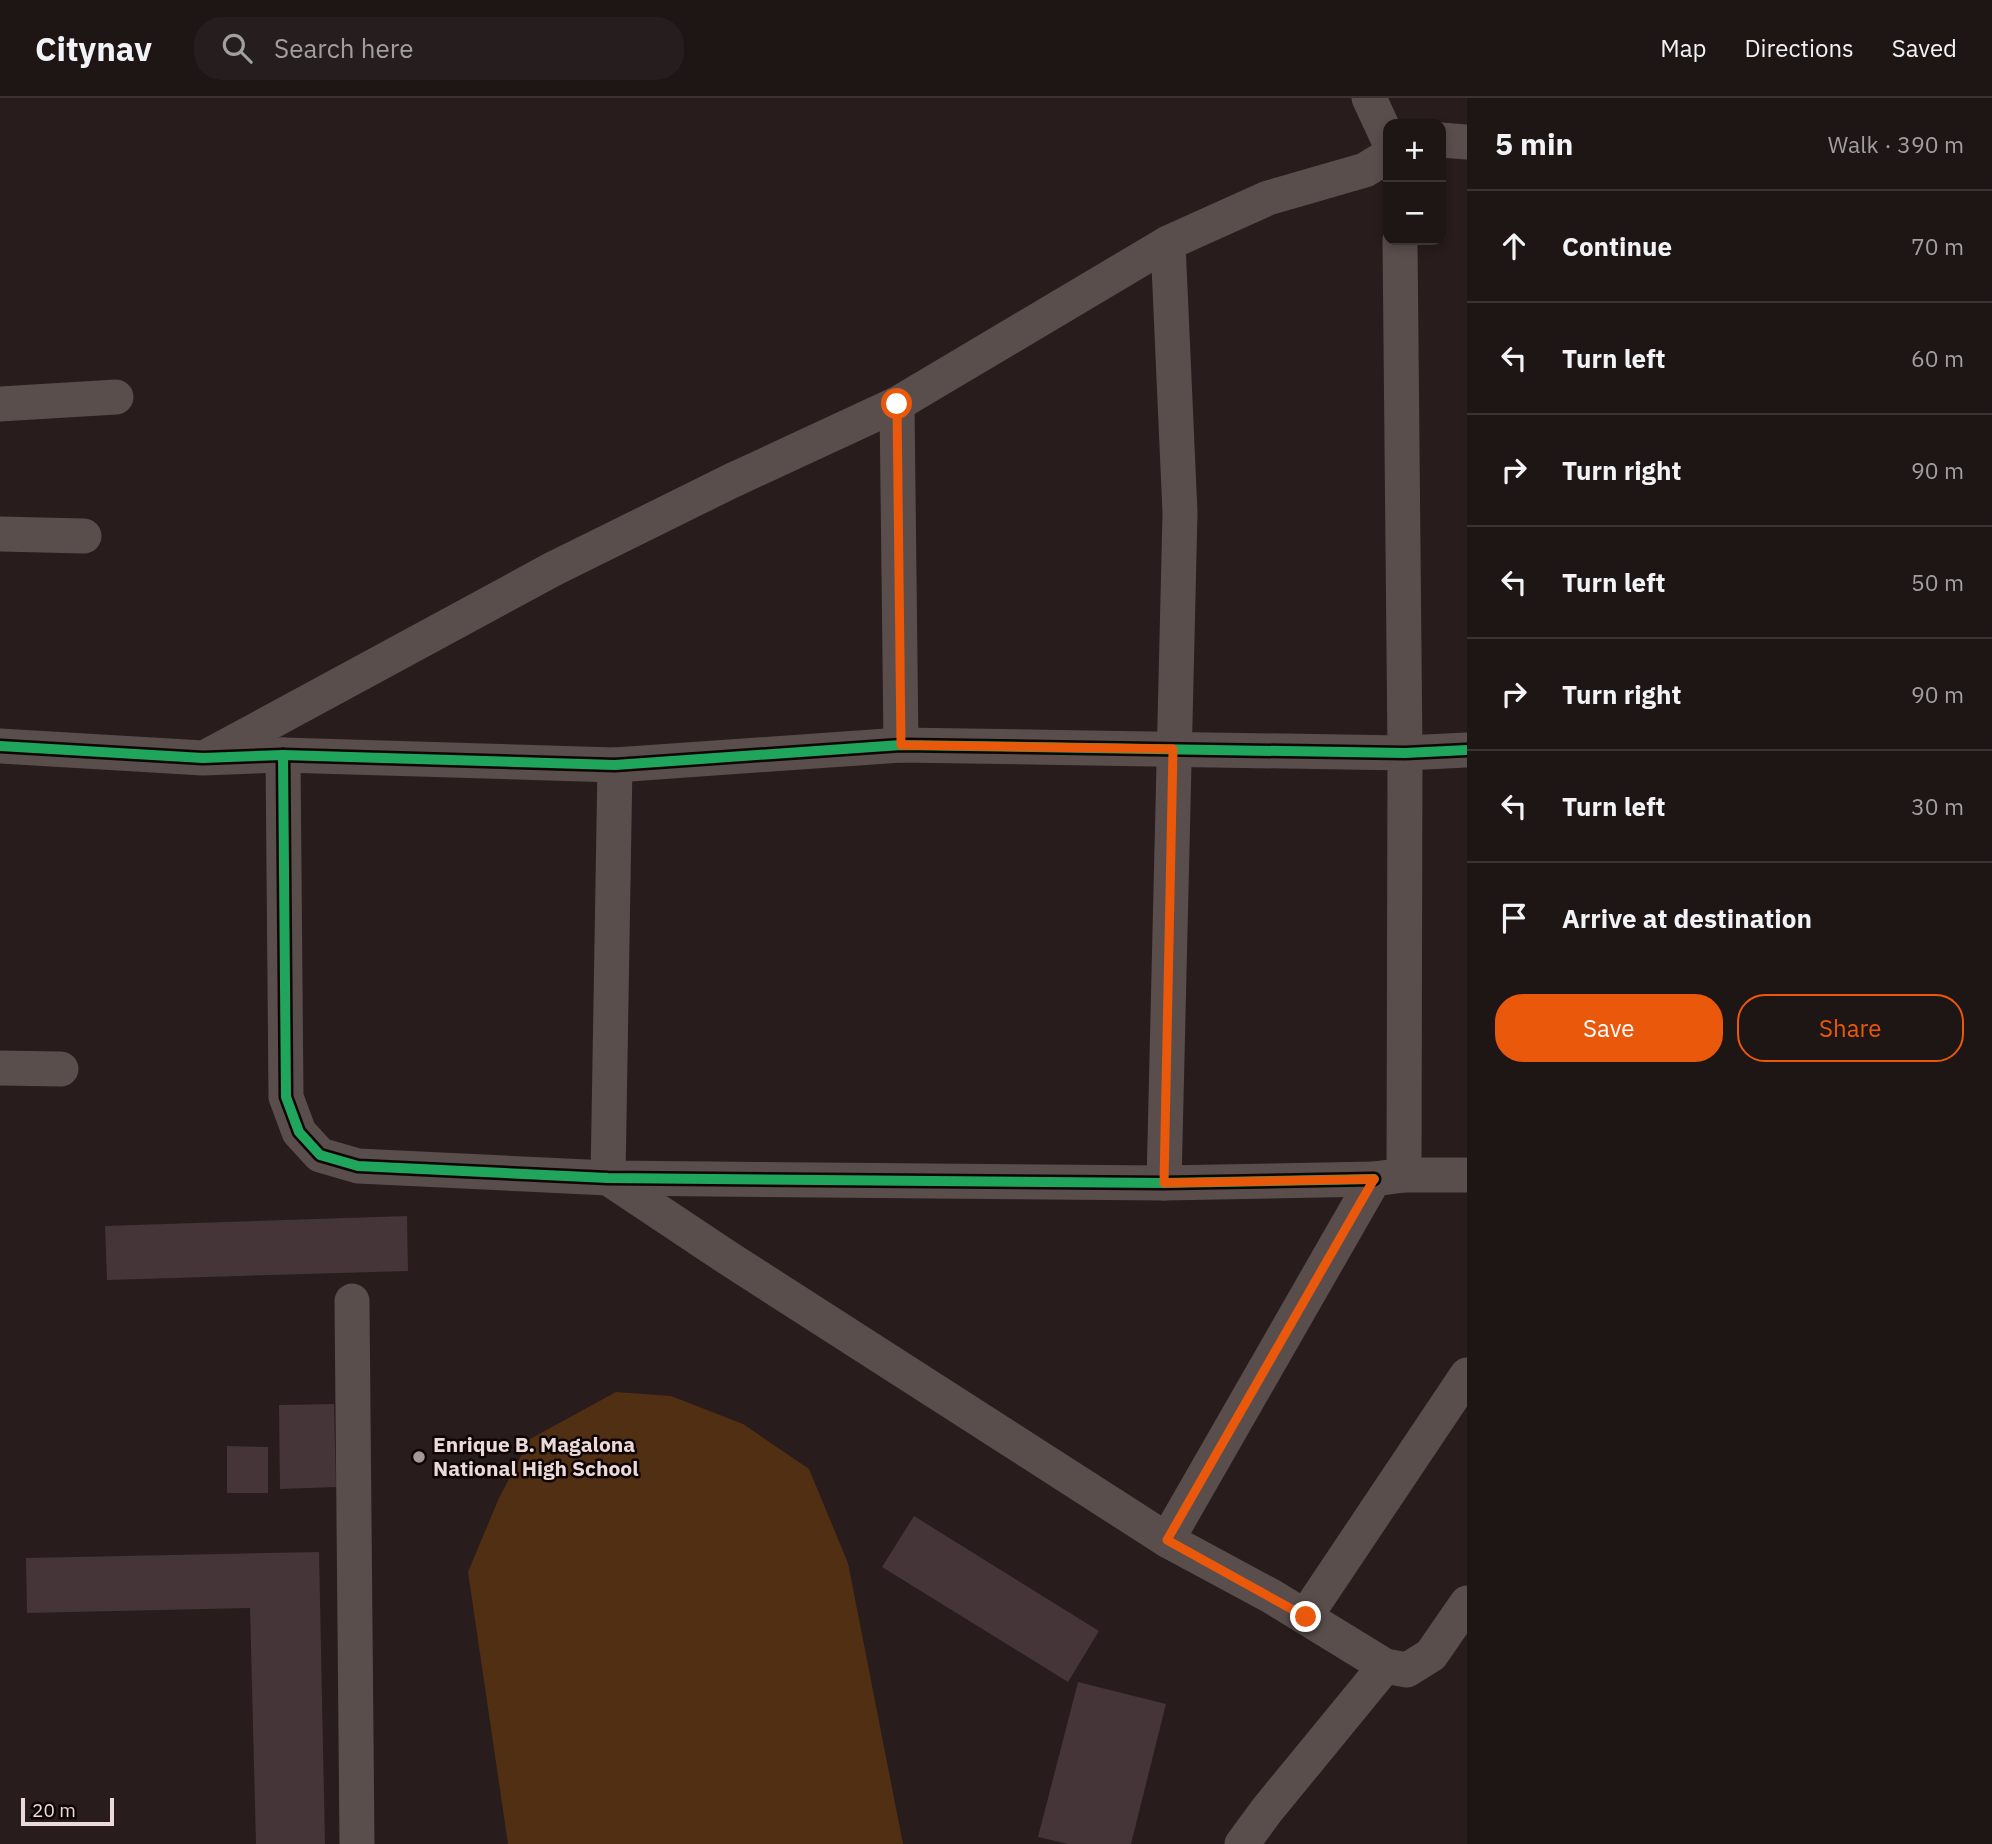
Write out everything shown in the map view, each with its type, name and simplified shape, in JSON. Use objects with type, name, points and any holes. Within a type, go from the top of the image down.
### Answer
[{"type":"street","points":[[1369,98],[1383,128]]},
{"type":"street","points":[[1446,140],[1467,142]]},
{"type":"street","points":[[203,758],[553,569],[731,481],[897,404],[1168,243],[1268,198],[1366,170],[1383,159]]},
{"type":"street","points":[[1164,1183],[1180,513],[1168,243]]},
{"type":"street","points":[[1167,1540],[1389,1177],[1405,753],[1400,245]]},
{"type":"street","points":[[0,404],[116,397]]},
{"type":"street","points":[[897,404],[901,745]]},
{"type":"street","points":[[0,534],[84,536]]},
{"type":"street","points":[[0,746],[203,758],[283,755],[615,765],[901,745],[1405,753],[1467,750]]},
{"type":"street","points":[[283,755],[286,1097],[299,1132],[320,1155],[358,1166],[608,1178],[1164,1183],[1467,1175]]},
{"type":"street","points":[[608,1178],[615,765]]},
{"type":"street","points":[[0,1068],[61,1069]]},
{"type":"street","points":[[608,1178],[1167,1540],[1306,1617],[1385,1666],[1407,1670],[1431,1655],[1467,1602]]},
{"type":"street","points":[[352,1301],[357,1844]]},
{"type":"street","points":[[1306,1617],[1467,1375]]},
{"type":"street","points":[[1242,1844],[1385,1666]]},
{"type":"shaded area","points":[[616,1392],[671,1396],[743,1424],[809,1469],[848,1563],[903,1844],[508,1844],[468,1572],[499,1498],[530,1439]]},
{"type":"building","points":[[407,1216],[408,1271],[107,1280],[105,1226]]},
{"type":"building","points":[[334,1404],[336,1487],[280,1489],[279,1405]]},
{"type":"building","points":[[227,1446],[268,1447],[268,1493],[227,1493]]},
{"type":"building","points":[[914,1516],[1099,1631],[1068,1682],[882,1567]]},
{"type":"building","points":[[319,1552],[325,1844],[256,1844],[250,1608],[27,1613],[26,1558]]},
{"type":"building","points":[[1078,1682],[1166,1704],[1131,1844],[1068,1844],[1038,1837]]},
{"type":"cycle path","points":[[0,746],[203,758],[283,755],[615,765],[901,745],[1405,753],[1467,750]]},
{"type":"cycle path","points":[[283,755],[286,1097],[299,1132],[320,1155],[358,1166],[608,1178],[1164,1183],[1374,1179]]},
{"type":"place","name":"Enrique B. Magalona National High School","points":[[419,1457]]},
{"type":"route","points":[[897,404],[901,745],[1173,749],[1164,1183],[1374,1179],[1167,1540],[1306,1617]]}]
